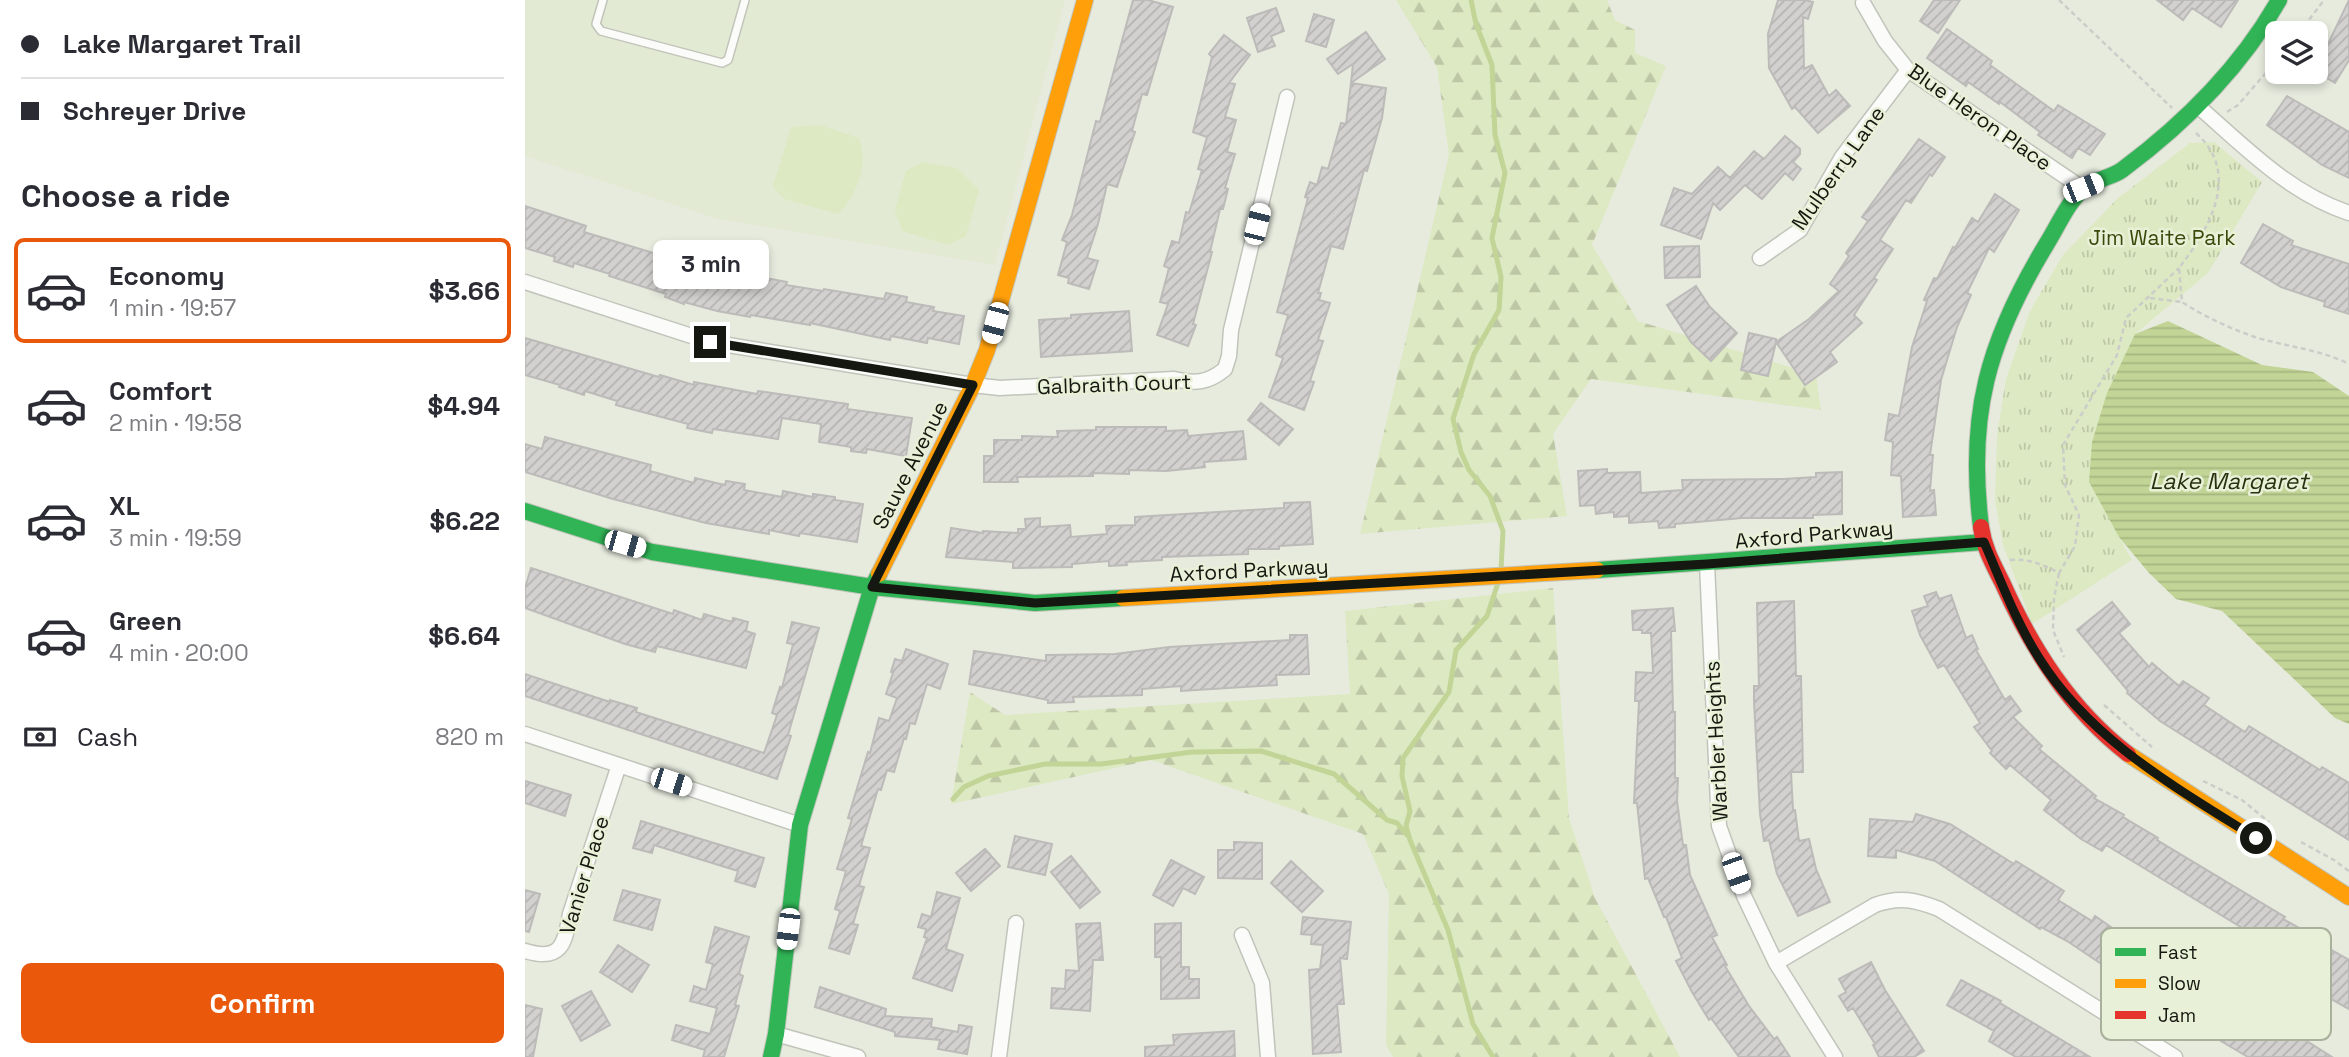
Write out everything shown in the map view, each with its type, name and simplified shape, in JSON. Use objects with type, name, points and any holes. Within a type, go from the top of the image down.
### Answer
[{"type":"street","name":"Sauve Avenue","points":[[771,1057],[776,1034],[800,825],[872,587],[988,350],[1085,0]]},
{"type":"street","points":[[2279,0],[2237,62],[2199,107],[2115,175],[2083,188],[2019,287],[2001,328],[1986,369],[1976,454],[1984,542],[2024,633],[2059,686],[2109,739],[2164,779],[2349,897]]},
{"type":"street","name":"Blue Heron Place","points":[[1863,3],[1885,41],[1907,70],[2083,188]]},
{"type":"street","name":"Mulberry Lane","points":[[1760,258],[1800,230],[1842,157],[1907,70]]},
{"type":"street","name":"Galbraith Court","points":[[973,385],[1000,388],[1174,379],[1196,383],[1215,377],[1225,369],[1231,330],[1287,97]]},
{"type":"street","points":[[2199,107],[2305,195],[2349,213]]},
{"type":"street","points":[[525,282],[710,342],[973,385]]},
{"type":"street","name":"Axford Parkway","points":[[525,511],[652,552],[872,587],[1035,603],[1707,564],[1984,542]]},
{"type":"street","name":"Warbler Heights","points":[[1707,564],[1719,826],[1744,896],[1776,963],[1835,1057]]},
{"type":"street","points":[[525,733],[800,825]]},
{"type":"street","name":"Vanier Place","points":[[525,951],[540,955],[553,954],[562,946],[619,765]]},
{"type":"street","points":[[1776,963],[1875,905],[1898,899],[1922,902],[1939,909],[2101,1011]]},
{"type":"street","points":[[999,1057],[1016,923]]},
{"type":"street","points":[[1242,935],[1262,983],[1268,1057]]},
{"type":"street","points":[[776,1034],[858,1057]]},
{"type":"street","points":[[2148,1040],[2175,1057]]},
{"type":"lane","points":[[603,0],[596,24],[601,31],[722,63],[728,60],[745,0]]},
{"type":"path","points":[[2059,0],[2203,139],[2212,155],[2220,182],[2212,215],[2197,245],[2179,268],[2126,318],[2117,355],[2063,444],[2065,485],[2079,515],[2075,546],[2059,573],[2054,598],[2053,630],[2068,666]]},
{"type":"path","points":[[2308,21],[2324,0]]},
{"type":"path","points":[[2217,123],[2230,108],[2238,105],[2265,74]]},
{"type":"path","points":[[2179,268],[2182,302]]},
{"type":"path","points":[[2149,298],[2182,302],[2223,325],[2257,337],[2330,355],[2349,364]]},
{"type":"path","points":[[1992,561],[2018,559],[2041,564],[2059,573]]},
{"type":"path","points":[[2097,699],[2159,753]]},
{"type":"path","points":[[2197,778],[2242,800],[2270,823]]},
{"type":"path","points":[[2291,837],[2349,871]]},
{"type":"shaded area","points":[[525,0],[1065,0],[995,265],[718,219],[525,156]]},
{"type":"green space","points":[[1396,0],[1607,0],[1615,20],[1635,30],[1635,53],[1666,66],[1592,245],[1638,321],[1816,375],[1821,410],[1591,379],[1553,434],[1567,516],[1360,534],[1449,155],[1437,67]]},
{"type":"green space","points":[[820,125],[859,138],[862,147],[862,168],[856,189],[838,214],[784,199],[773,186],[791,127]]},
{"type":"green space","name":"Jim Waite Park","points":[[2214,142],[2262,182],[2208,273],[2135,334],[2089,482],[2132,560],[2032,624],[2003,545],[1995,500],[1997,435],[2006,379],[2030,311],[2063,255],[2118,198],[2190,143]]},
{"type":"green space","points":[[922,162],[957,168],[979,190],[966,236],[948,245],[902,231],[895,210],[906,171]]},
{"type":"green space","points":[[1553,588],[1569,818],[1595,898],[1680,1057],[1393,1057],[1386,1045],[1389,894],[1363,834],[1151,760],[951,804],[970,692],[1005,715],[1350,694],[1345,611]]},
{"type":"water","name":"Lake Margaret","points":[[2168,321],[2262,365],[2313,372],[2349,396],[2349,724],[2335,718],[2222,611],[2176,599],[2149,573],[2119,537],[2089,482],[2092,442],[2107,393],[2135,334]]},
{"type":"building","points":[[1133,0],[1148,0],[1173,7],[1147,95],[1142,94],[1132,131],[1135,132],[1117,187],[1107,184],[1087,258],[1098,261],[1089,289],[1068,283],[1069,278],[1058,275],[1067,242],[1062,240],[1072,215],[1096,121],[1100,122]]},
{"type":"building","points":[[1778,0],[1813,2],[1808,19],[1803,17],[1804,69],[1812,65],[1829,96],[1836,90],[1850,106],[1818,133],[1795,107],[1792,109],[1769,68],[1768,34]]},
{"type":"building","points":[[1934,0],[1960,0],[1938,33],[1920,21]]},
{"type":"building","points":[[2157,0],[2238,0],[2221,27],[2192,8],[2183,20]]},
{"type":"building","points":[[2349,0],[2349,60],[2335,83],[2328,79],[2328,44]]},
{"type":"building","points":[[1276,8],[1284,31],[1271,36],[1275,46],[1258,52],[1247,18]]},
{"type":"building","points":[[1314,14],[1334,20],[1326,47],[1306,41]]},
{"type":"building","points":[[1947,29],[1992,61],[1990,65],[2054,111],[2058,105],[2105,134],[2090,155],[2078,148],[2072,158],[2038,135],[2040,132],[2000,102],[1999,104],[1968,82],[1966,86],[1927,58]]},
{"type":"building","points":[[1366,32],[1385,59],[1351,83],[1353,64],[1338,74],[1327,59]]},
{"type":"building","points":[[1224,35],[1250,55],[1229,83],[1235,84],[1225,117],[1236,120],[1227,152],[1235,154],[1193,324],[1196,325],[1188,346],[1157,335],[1168,304],[1160,302],[1169,268],[1164,266],[1172,241],[1179,243],[1186,212],[1189,213],[1202,170],[1198,169],[1207,137],[1193,132],[1212,57],[1209,54]]},
{"type":"building","points":[[1351,83],[1386,88],[1382,118],[1367,171],[1364,170],[1343,249],[1331,246],[1318,293],[1321,293],[1319,300],[1330,303],[1318,340],[1323,341],[1310,381],[1314,382],[1304,410],[1269,397],[1283,358],[1276,355],[1288,315],[1277,312],[1308,198],[1305,197],[1310,182],[1317,185],[1322,167],[1328,169],[1341,123],[1346,124]]},
{"type":"building","points":[[2287,96],[2349,132],[2349,178],[2322,165],[2267,125]]},
{"type":"building","points":[[1785,136],[1800,149],[1800,154],[1793,162],[1801,169],[1793,180],[1785,173],[1762,199],[1745,185],[1720,210],[1713,203],[1701,239],[1661,225],[1674,188],[1692,194],[1718,167],[1730,178],[1754,151],[1764,159]]},
{"type":"building","points":[[1919,139],[1945,157],[1911,203],[1906,200],[1880,240],[1893,249],[1854,315],[1862,323],[1830,352],[1837,362],[1805,385],[1776,342],[1809,319],[1839,291],[1830,284],[1849,256],[1846,253],[1868,221],[1862,217]]},
{"type":"building","points":[[1995,194],[2019,210],[1994,252],[1989,248],[1967,293],[1971,295],[1957,327],[1941,380],[1930,455],[1933,455],[1930,491],[1934,490],[1936,515],[1903,517],[1901,476],[1891,475],[1893,442],[1885,440],[1889,414],[1899,416],[1912,347],[1927,301],[1924,300],[1934,278],[1937,279],[1972,218],[1978,222]]},
{"type":"building","points":[[525,206],[586,226],[584,232],[670,258],[669,262],[705,274],[706,269],[734,277],[735,272],[823,291],[824,289],[884,299],[886,293],[907,297],[906,302],[934,307],[933,311],[964,316],[959,344],[928,338],[927,343],[891,336],[890,340],[810,323],[750,317],[684,304],[665,297],[666,294],[609,276],[610,274],[574,263],[573,267],[554,261],[555,257],[525,248]]},
{"type":"building","points":[[2263,224],[2293,241],[2291,245],[2349,264],[2349,314],[2324,306],[2325,302],[2281,287],[2241,263]]},
{"type":"building","points":[[1699,246],[1700,277],[1665,278],[1664,247]]},
{"type":"building","points":[[1696,286],[1710,307],[1737,333],[1711,361],[1691,342],[1667,305]]},
{"type":"building","points":[[1129,311],[1132,351],[1041,357],[1039,320]]},
{"type":"building","points":[[1749,333],[1776,339],[1768,376],[1741,370]]},
{"type":"building","points":[[525,338],[694,385],[694,382],[757,394],[758,391],[848,404],[847,409],[912,418],[906,456],[867,449],[866,453],[851,451],[851,447],[819,442],[821,424],[782,418],[778,439],[713,429],[712,433],[687,428],[688,424],[616,405],[617,401],[585,391],[584,395],[525,375]]},
{"type":"building","points":[[1261,403],[1293,429],[1279,445],[1248,420]]},
{"type":"building","points":[[1096,427],[1166,427],[1166,431],[1187,430],[1188,436],[1243,431],[1246,459],[1204,462],[1205,467],[1166,471],[1129,470],[1129,474],[1017,477],[1018,482],[984,482],[984,456],[994,456],[994,440],[1022,440],[1022,436],[1058,437],[1057,431],[1096,430]]},
{"type":"building","points":[[545,437],[651,465],[650,471],[694,483],[695,478],[725,485],[726,481],[745,484],[744,490],[782,497],[783,491],[813,497],[813,494],[835,497],[835,500],[863,504],[857,542],[769,530],[769,534],[706,523],[613,499],[525,472],[525,444],[542,449]]},
{"type":"building","points":[[1607,469],[1607,473],[1640,472],[1641,493],[1683,490],[1682,480],[1783,479],[1842,472],[1842,514],[1813,515],[1813,518],[1742,518],[1659,528],[1658,521],[1629,523],[1629,516],[1614,517],[1614,512],[1596,514],[1595,505],[1580,506],[1578,471]]},
{"type":"building","points":[[1310,502],[1313,544],[1279,546],[1279,549],[1248,549],[1248,554],[1162,557],[1162,560],[1126,562],[1127,565],[1109,566],[1109,561],[1072,564],[1072,567],[1013,568],[1013,562],[946,557],[951,528],[983,533],[1018,533],[1018,529],[1026,529],[1025,519],[1040,518],[1040,527],[1070,525],[1071,537],[1107,534],[1106,526],[1135,525],[1135,517],[1284,508],[1284,503]]},
{"type":"building","points":[[531,568],[673,614],[674,610],[702,620],[704,614],[732,622],[733,618],[748,622],[746,631],[755,634],[746,668],[657,646],[655,652],[625,644],[525,608],[525,588]]},
{"type":"building","points":[[1936,592],[1939,599],[1951,595],[1966,638],[1972,635],[1978,649],[1976,650],[2005,700],[2010,696],[2021,711],[2013,717],[2042,746],[2039,749],[2096,796],[2094,798],[2300,928],[2242,928],[2106,845],[2102,851],[2081,839],[2044,810],[2051,800],[2010,765],[2006,769],[1990,753],[1992,751],[1974,727],[1980,723],[1944,665],[1938,668],[1920,635],[1912,611],[1928,606],[1924,596]]},
{"type":"building","points":[[1794,601],[1796,676],[1801,676],[1803,772],[1791,772],[1793,810],[1799,841],[1809,839],[1816,869],[1830,902],[1798,916],[1777,874],[1769,840],[1764,841],[1754,701],[1754,686],[1759,686],[1757,603]]},
{"type":"building","points":[[2112,602],[2130,624],[2119,633],[2149,667],[2152,663],[2179,686],[2183,681],[2209,698],[2204,705],[2245,732],[2249,726],[2320,770],[2322,767],[2349,783],[2349,840],[2160,721],[2127,693],[2077,630]]},
{"type":"building","points":[[1673,608],[1675,631],[1671,631],[1675,778],[1678,778],[1677,801],[1690,875],[1717,935],[1712,937],[1727,965],[1725,966],[1749,1006],[1774,1039],[1777,1037],[1790,1057],[1739,1057],[1711,1018],[1709,1020],[1692,992],[1676,961],[1682,958],[1666,917],[1648,878],[1645,879],[1637,803],[1634,803],[1639,701],[1635,701],[1636,672],[1653,673],[1651,633],[1633,630],[1632,611]]},
{"type":"building","points":[[792,622],[819,628],[777,779],[525,696],[525,674],[610,702],[637,708],[636,712],[764,753],[777,715],[772,713],[780,687],[782,688],[793,644],[787,643]]},
{"type":"building","points":[[1290,635],[1307,635],[1309,674],[1276,675],[1277,685],[1181,691],[1181,686],[1142,689],[1142,695],[1073,697],[1074,702],[1048,703],[1048,700],[969,684],[974,651],[1046,661],[1046,655],[1115,654],[1169,647],[1290,640]]},
{"type":"building","points":[[906,649],[948,664],[940,689],[927,684],[915,724],[910,723],[894,772],[887,770],[881,790],[878,789],[861,846],[870,848],[859,886],[864,887],[853,924],[858,925],[849,954],[829,948],[840,911],[835,909],[846,871],[837,869],[852,819],[848,818],[879,718],[889,721],[897,698],[886,694],[895,659],[902,661]]},
{"type":"building","points":[[525,781],[571,795],[565,816],[525,803]]},
{"type":"building","points":[[1916,814],[1950,824],[2064,891],[2058,900],[2092,921],[2095,916],[2112,928],[2101,928],[2101,964],[2067,941],[2041,927],[2040,929],[1935,861],[1896,850],[1896,858],[1868,856],[1870,819],[1913,822]]},
{"type":"building","points":[[641,821],[764,858],[755,887],[735,881],[738,871],[654,845],[652,853],[633,848]]},
{"type":"building","points":[[1015,836],[1052,844],[1045,875],[1008,867]]},
{"type":"building","points":[[1234,842],[1262,843],[1262,879],[1218,878],[1218,850],[1234,850]]},
{"type":"building","points":[[985,849],[1000,866],[971,891],[956,873]]},
{"type":"building","points":[[1071,856],[1100,892],[1080,908],[1051,872]]},
{"type":"building","points":[[1171,860],[1204,877],[1195,894],[1183,888],[1173,906],[1153,895]]},
{"type":"building","points":[[1291,861],[1323,891],[1302,912],[1271,883]]},
{"type":"building","points":[[525,890],[540,894],[529,932],[525,931]]},
{"type":"building","points":[[623,890],[660,900],[652,930],[614,920]]},
{"type":"building","points":[[937,892],[960,898],[946,949],[963,955],[952,991],[913,978],[927,938],[924,937],[926,929],[918,927],[922,914],[931,917]]},
{"type":"building","points":[[1303,917],[1351,922],[1347,959],[1340,958],[1344,1004],[1337,1004],[1341,1052],[1313,1054],[1309,970],[1320,969],[1323,945],[1311,944],[1312,935],[1301,934]]},
{"type":"building","points":[[1100,923],[1103,960],[1093,960],[1090,1011],[1051,1008],[1052,988],[1065,989],[1066,970],[1079,971],[1076,924]]},
{"type":"building","points":[[1181,923],[1181,967],[1189,967],[1189,979],[1199,979],[1199,998],[1161,999],[1161,957],[1155,957],[1155,924]]},
{"type":"building","points":[[715,927],[749,937],[739,974],[743,976],[735,1005],[739,1006],[724,1057],[703,1057],[705,1050],[672,1040],[676,1025],[710,1034],[717,1008],[690,1001],[694,986],[706,990],[713,964],[706,962]]},
{"type":"building","points":[[618,945],[649,965],[632,992],[600,972]]},
{"type":"building","points":[[2331,950],[2349,960],[2349,1009],[2331,999]]},
{"type":"building","points":[[1871,962],[1885,990],[1924,1051],[1914,1057],[1879,1057],[1873,1045],[1875,1044],[1853,1008],[1848,1011],[1839,996],[1846,992],[1839,979]]},
{"type":"building","points":[[1961,980],[2001,1001],[2000,1003],[2090,1057],[2016,1057],[1989,1041],[1994,1031],[1947,1005]]},
{"type":"building","points":[[820,987],[886,1009],[885,1016],[932,1019],[931,1027],[958,1032],[959,1025],[972,1027],[967,1054],[938,1049],[940,1040],[895,1036],[895,1032],[815,1007]]},
{"type":"building","points":[[591,991],[610,1025],[581,1041],[562,1006]]},
{"type":"building","points":[[525,1005],[542,1009],[533,1057],[525,1057]]},
{"type":"building","points":[[1234,1031],[1235,1057],[1145,1057],[1145,1047],[1174,1045],[1173,1035]]},
{"type":"building","points":[[2219,1040],[2305,1040],[2332,1057],[2248,1057]]},
{"type":"waterway","points":[[1471,0],[1476,24],[1492,65],[1495,135],[1505,173],[1492,238],[1501,277],[1499,310],[1474,354],[1453,419],[1461,452],[1469,470],[1490,496],[1503,531],[1501,570]]},
{"type":"waterway","points":[[1493,1057],[1473,1024],[1448,930],[1410,840],[1406,826],[1410,811],[1402,776],[1403,758],[1449,692],[1456,650],[1487,616],[1498,583]]},
{"type":"waterway","points":[[953,799],[964,787],[988,776],[1045,764],[1101,764],[1192,752],[1261,751],[1334,774],[1387,820],[1397,823],[1407,835]]},
{"type":"traffic: fast","points":[[1981,527],[1977,487],[1980,414],[1996,347],[2026,280],[2078,194],[2088,185],[2122,170],[2189,114],[2229,72],[2279,0]]},
{"type":"traffic: fast","points":[[525,511],[652,552],[872,587],[1035,603],[1123,598]]},
{"type":"traffic: fast","points":[[1597,570],[1984,542]]},
{"type":"traffic: fast","points":[[771,1057],[776,1034],[800,825],[872,587],[879,574]]},
{"type":"traffic: slow","points":[[879,574],[973,385],[987,350],[1085,0]]},
{"type":"traffic: slow","points":[[1123,598],[1597,570]]},
{"type":"traffic: slow","points":[[2128,754],[2349,897]]},
{"type":"traffic: jam","points":[[1981,527],[1992,562],[2040,654],[2088,718],[2128,754]]},
{"type":"route","points":[[710,342],[973,385],[872,587],[1035,603],[1707,564],[1984,542],[2024,633],[2059,686],[2083,713],[2109,739],[2136,760],[2256,838]]}]
